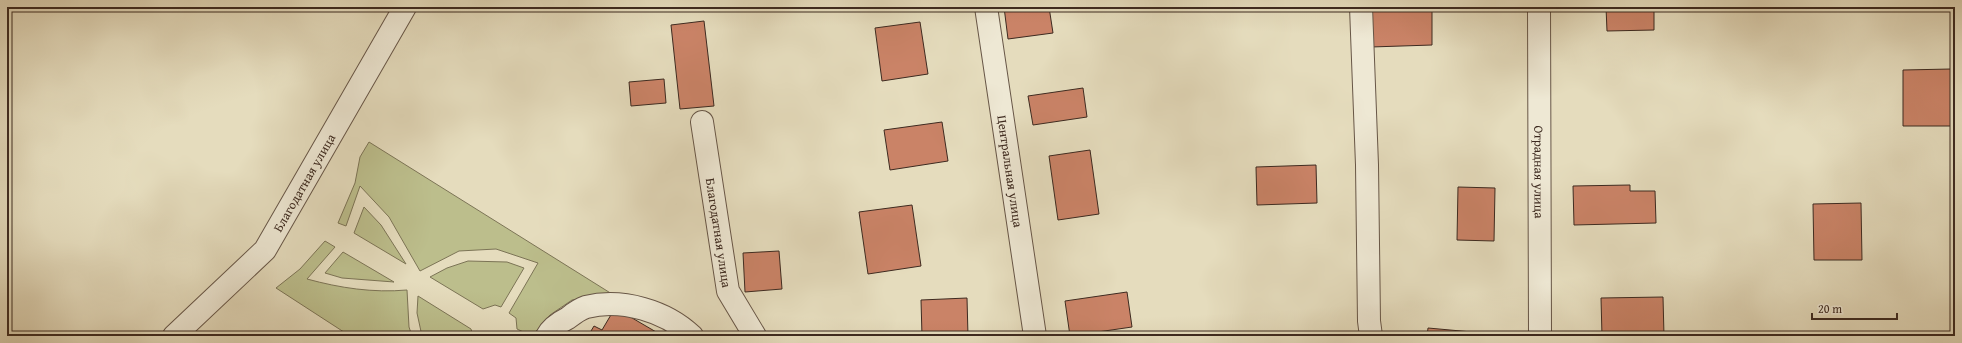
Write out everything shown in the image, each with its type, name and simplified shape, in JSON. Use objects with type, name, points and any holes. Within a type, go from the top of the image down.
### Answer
[{"type":"street","name":"Благодатная улица","points":[[174,336],[265,250],[405,7]]},
{"type":"street","name":"Центральная улица","points":[[986,7],[1035,336]]},
{"type":"street","points":[[1361,7],[1367,165],[1369,321],[1371,336]]},
{"type":"street","name":"Отрадная улица","points":[[1539,7],[1540,336]]},
{"type":"street","name":"Благодатная улица","points":[[702,122],[728,291],[755,336]]},
{"type":"street","points":[[547,336],[563,321],[585,307],[618,303],[648,310],[680,324],[692,336]]},
{"type":"green space","points":[[369,142],[612,294],[572,300],[550,315],[532,336],[517,329],[516,318],[509,313],[538,263],[496,249],[459,251],[420,271],[389,217],[360,186],[346,226],[338,223],[355,183],[360,157]]},
{"type":"green space","points":[[364,207],[381,225],[406,264],[354,233]]},
{"type":"green space","points":[[325,241],[335,247],[307,279],[357,289],[382,291],[407,290],[409,327],[412,336],[350,336],[276,288],[300,269]]},
{"type":"green space","points":[[343,252],[394,282],[342,278],[325,273]]},
{"type":"green space","points":[[468,261],[507,262],[524,268],[501,307],[495,305],[483,309],[430,277],[447,268]]},
{"type":"green space","points":[[418,296],[471,329],[473,336],[422,336],[417,313]]},
{"type":"building","points":[[1004,7],[1049,7],[1053,33],[1008,39]]},
{"type":"building","points":[[1371,7],[1432,7],[1432,45],[1371,47]]},
{"type":"building","points":[[1606,7],[1654,7],[1654,30],[1607,31]]},
{"type":"building","points":[[1916,7],[1916,8],[1897,8]]},
{"type":"building","points":[[704,21],[714,106],[680,109],[671,25]]},
{"type":"building","points":[[920,22],[928,74],[882,81],[875,28]]},
{"type":"building","points":[[1951,69],[1952,126],[1903,126],[1903,70]]},
{"type":"building","points":[[664,79],[666,103],[631,106],[629,82]]},
{"type":"building","points":[[1083,88],[1087,117],[1033,125],[1028,96]]},
{"type":"building","points":[[942,122],[948,161],[890,170],[884,130]]},
{"type":"building","points":[[1090,150],[1099,214],[1058,220],[1049,156]]},
{"type":"building","points":[[1316,165],[1317,203],[1257,205],[1256,167]]},
{"type":"building","points":[[1630,185],[1630,191],[1655,191],[1656,223],[1574,225],[1573,186]]},
{"type":"building","points":[[1458,187],[1495,188],[1494,241],[1457,240]]},
{"type":"building","points":[[1861,203],[1862,260],[1814,260],[1813,204]]},
{"type":"building","points":[[912,205],[921,266],[868,274],[859,212]]},
{"type":"building","points":[[779,251],[782,289],[745,292],[743,253]]},
{"type":"building","points":[[1127,292],[1132,327],[1070,336],[1065,301]]},
{"type":"building","points":[[1663,297],[1664,336],[1602,336],[1601,298]]},
{"type":"building","points":[[967,298],[968,336],[922,336],[921,300]]},
{"type":"building","points":[[615,308],[663,336],[588,336],[594,326],[602,330]]},
{"type":"building","points":[[1428,328],[1483,333],[1483,336],[1427,336]]}]
